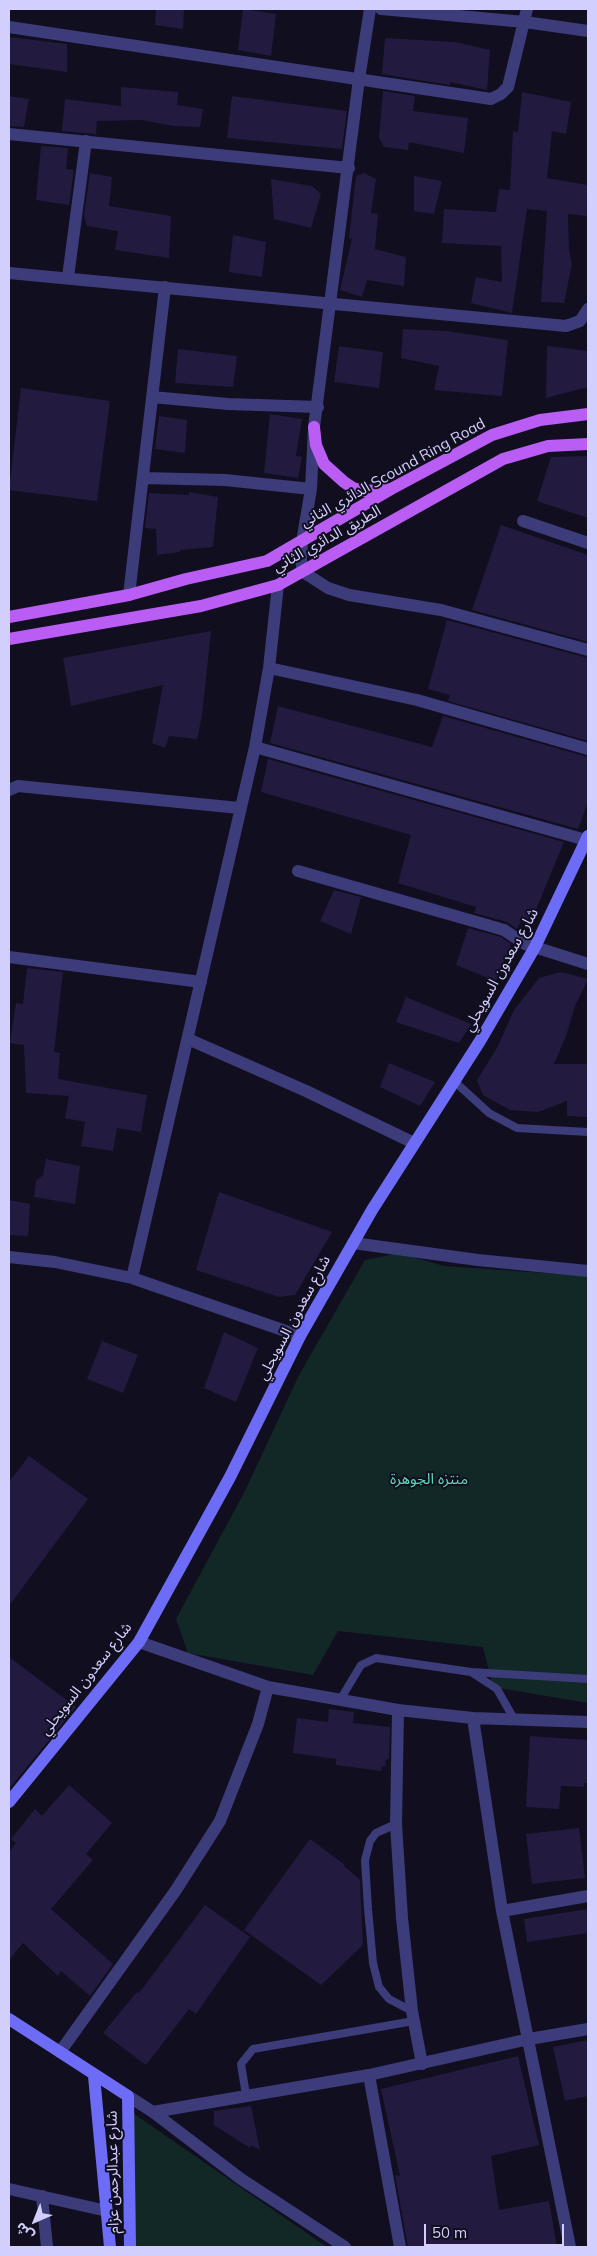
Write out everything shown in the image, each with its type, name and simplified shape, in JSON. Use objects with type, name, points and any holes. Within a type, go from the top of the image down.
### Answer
[{"type":"main road","name":"الدائري الثاني Scound Ring Road","points":[[302,542],[391,489],[492,435],[540,420],[588,414]]},
{"type":"main road","points":[[314,427],[316,445],[324,464],[344,482],[353,488],[365,491],[391,489]]},
{"type":"main road","name":"الطريق الدائري الثاني","points":[[9,639],[201,606],[278,585],[503,459],[548,446],[588,444]]},
{"type":"main road","name":"الطريق الدائري الثاني","points":[[9,616],[129,594],[267,561],[302,542]]},
{"type":"main road","name":"شارع سعدون السويحلي","points":[[9,1802],[139,1642],[230,1477],[300,1336],[353,1243],[535,947],[587,838]]},
{"type":"main road","points":[[9,2019],[94,2076],[128,2096]]},
{"type":"main road","points":[[94,2076],[110,2247]]},
{"type":"main road","name":"شارع عبدالرحمن عزام","points":[[128,2096],[130,2247]]},
{"type":"street","points":[[370,9],[359,78],[349,168],[314,427],[311,489],[302,542],[301,560],[303,572],[328,588],[349,595],[441,610],[588,650]]},
{"type":"street","points":[[381,9],[525,22],[588,31]]},
{"type":"street","points":[[9,28],[491,98],[501,94],[508,87],[527,9]]},
{"type":"street","points":[[9,134],[349,168]]},
{"type":"street","points":[[68,277],[86,141]]},
{"type":"street","points":[[9,273],[331,302],[566,326],[580,321],[588,309]]},
{"type":"street","points":[[129,594],[165,287]]},
{"type":"street","points":[[152,397],[228,404],[318,407]]},
{"type":"street","points":[[144,478],[225,480],[311,489]]},
{"type":"street","points":[[523,520],[588,543]]},
{"type":"street","points":[[132,1278],[255,747],[269,668],[278,585]]},
{"type":"street","points":[[269,668],[417,700],[588,750]]},
{"type":"street","points":[[255,747],[587,838]]},
{"type":"street","points":[[9,790],[18,786],[240,808]]},
{"type":"street","points":[[298,871],[504,930],[525,944],[588,964]]},
{"type":"street","points":[[9,957],[201,982]]},
{"type":"street","points":[[188,1039],[306,1091],[414,1143]]},
{"type":"street","points":[[353,1243],[453,1258],[588,1271]]},
{"type":"street","points":[[9,1257],[55,1262],[132,1278],[300,1336]]},
{"type":"street","points":[[139,1642],[268,1687],[340,1700],[398,1710],[473,1718],[588,1722]]},
{"type":"street","points":[[60,2052],[176,1890],[220,1821],[258,1724],[268,1687]]},
{"type":"street","points":[[398,1710],[396,1824],[402,1918],[413,2016],[422,2064]]},
{"type":"street","points":[[473,1718],[502,1911],[570,2247]]},
{"type":"street","points":[[502,1911],[588,1896]]},
{"type":"street","points":[[153,2112],[369,2075],[529,2039],[588,2029]]},
{"type":"street","points":[[369,2075],[400,2247]]},
{"type":"street","points":[[128,2096],[153,2112],[242,2179],[345,2247]]},
{"type":"street","points":[[9,2189],[107,2211]]},
{"type":"street","points":[[42,2196],[47,2247]]},
{"type":"lane","points":[[454,1081],[489,1113],[517,1128],[588,1132]]},
{"type":"lane","points":[[340,1700],[361,1665],[376,1658],[471,1672],[588,1679]]},
{"type":"lane","points":[[471,1672],[496,1690],[514,1719]]},
{"type":"lane","points":[[396,1824],[376,1833],[370,1841],[365,1860],[368,1909],[373,1963],[379,1987],[389,1999],[413,2016]]},
{"type":"lane","points":[[246,2095],[241,2064],[253,2049],[413,2016]]},
{"type":"green space","name":"منتزه الجوهرة","points":[[399,1253],[444,1266],[588,1276],[588,1703],[493,1687],[483,1647],[338,1631],[313,1675],[188,1653],[176,1619],[245,1491],[299,1375],[365,1260]]},
{"type":"green space","points":[[124,2107],[327,2247],[133,2247]]},
{"type":"building","points":[[156,9],[184,9],[183,29],[155,25]]},
{"type":"building","points":[[243,9],[276,14],[271,56],[238,50]]},
{"type":"building","points":[[9,37],[67,44],[67,72],[9,64]]},
{"type":"building","points":[[385,38],[455,42],[490,50],[487,90],[450,82],[450,85],[382,74]]},
{"type":"building","points":[[121,87],[178,92],[177,105],[203,109],[200,127],[173,126],[142,120],[97,121],[96,134],[62,131],[65,99],[121,106]]},
{"type":"building","points":[[383,91],[415,96],[413,111],[468,118],[464,153],[409,142],[408,150],[384,147],[379,138]]},
{"type":"building","points":[[522,92],[571,102],[566,134],[552,131],[547,178],[588,185],[588,207],[587,216],[568,214],[569,251],[572,264],[564,303],[541,302],[547,211],[527,209],[512,313],[471,303],[476,277],[502,282],[501,246],[442,243],[444,209],[496,212],[499,189],[510,190],[513,131],[518,132]]},
{"type":"building","points":[[9,96],[29,99],[24,127],[9,126]]},
{"type":"building","points":[[232,96],[347,111],[342,149],[227,138]]},
{"type":"building","points":[[41,146],[68,148],[66,169],[74,170],[69,205],[36,200]]},
{"type":"building","points":[[90,173],[112,177],[109,206],[171,216],[169,258],[115,250],[118,231],[87,226],[84,216]]},
{"type":"building","points":[[364,173],[376,179],[371,213],[378,214],[375,249],[406,257],[404,286],[367,280],[362,297],[340,290],[352,239],[349,238],[356,176]]},
{"type":"building","points":[[414,176],[442,181],[434,214],[414,211]]},
{"type":"building","points":[[271,179],[312,186],[321,194],[311,228],[274,219]]},
{"type":"building","points":[[233,235],[266,242],[262,277],[229,272]]},
{"type":"building","points":[[403,329],[446,331],[508,340],[502,396],[434,390],[439,366],[401,358]]},
{"type":"building","points":[[339,346],[383,352],[379,388],[334,382]]},
{"type":"building","points":[[547,346],[588,351],[588,387],[546,398]]},
{"type":"building","points":[[178,349],[237,356],[233,387],[175,383]]},
{"type":"building","points":[[21,388],[110,401],[97,501],[9,490]]},
{"type":"building","points":[[270,414],[302,419],[296,456],[302,457],[298,478],[264,473]]},
{"type":"building","points":[[159,416],[187,420],[185,453],[155,449]]},
{"type":"building","points":[[588,456],[588,518],[537,501],[551,457]]},
{"type":"building","points":[[189,492],[218,497],[213,547],[180,550],[180,552],[157,555],[156,529],[145,528],[149,493],[189,495]]},
{"type":"building","points":[[501,525],[588,555],[588,642],[472,610]]},
{"type":"building","points":[[447,620],[588,658],[588,741],[448,701],[450,695],[428,689]]},
{"type":"building","points":[[211,631],[202,716],[197,739],[169,736],[165,748],[152,743],[163,685],[71,706],[63,658]]},
{"type":"building","points":[[278,706],[432,747],[443,716],[588,757],[588,802],[578,829],[270,743]]},
{"type":"building","points":[[268,759],[564,842],[530,924],[521,921],[517,929],[507,922],[474,913],[476,907],[398,883],[411,835],[261,792]]},
{"type":"building","points":[[334,890],[361,897],[351,934],[320,921]]},
{"type":"building","points":[[468,928],[501,937],[511,944],[496,981],[456,965]]},
{"type":"building","points":[[27,968],[63,972],[54,1052],[60,1053],[58,1079],[147,1095],[141,1132],[117,1128],[113,1151],[81,1146],[85,1122],[65,1118],[69,1096],[26,1093],[24,1045],[10,1043],[16,1003],[23,1004]]},
{"type":"building","points":[[561,972],[588,979],[575,1006],[566,1036],[554,1064],[588,1064],[588,1117],[567,1116],[567,1101],[538,1112],[510,1110],[483,1095],[477,1080],[497,1048],[514,1010],[539,978]]},
{"type":"building","points":[[406,997],[471,1024],[459,1043],[396,1022]]},
{"type":"building","points":[[389,1063],[435,1082],[420,1106],[380,1087]]},
{"type":"building","points":[[46,1159],[80,1166],[75,1204],[34,1197],[36,1181],[43,1175]]},
{"type":"building","points":[[219,1192],[332,1232],[295,1295],[279,1297],[196,1270]]},
{"type":"building","points":[[9,1200],[30,1204],[28,1236],[9,1235]]},
{"type":"building","points":[[224,1332],[258,1348],[236,1402],[204,1388]]},
{"type":"building","points":[[102,1341],[138,1355],[123,1393],[87,1379]]},
{"type":"building","points":[[29,1456],[88,1499],[9,1606],[9,1482]]},
{"type":"building","points":[[9,1657],[76,1707],[9,1789]]},
{"type":"building","points":[[329,1709],[354,1712],[353,1723],[390,1727],[389,1759],[385,1760],[386,1766],[382,1766],[381,1771],[336,1765],[336,1759],[293,1753],[297,1718],[328,1722]]},
{"type":"building","points":[[530,1736],[588,1740],[588,1783],[584,1783],[584,1787],[561,1786],[559,1809],[526,1807]]},
{"type":"building","points":[[69,1785],[112,1823],[86,1854],[93,1860],[51,1909],[113,1964],[90,1996],[61,1971],[58,1976],[23,1943],[9,1960],[9,1852],[16,1843],[11,1839],[35,1809],[42,1816]]},
{"type":"building","points":[[579,1828],[585,1878],[532,1884],[526,1834]]},
{"type":"building","points":[[310,1839],[345,1865],[360,1880],[363,1945],[321,1985],[244,1930]]},
{"type":"building","points":[[205,1905],[250,1937],[196,2014],[189,2009],[146,2065],[103,2033],[137,1992],[139,1993]]},
{"type":"building","points":[[588,1909],[588,1933],[527,1942],[524,1919]]},
{"type":"building","points":[[588,2040],[588,2096],[565,2101],[553,2047]]},
{"type":"building","points":[[518,2056],[539,2145],[491,2156],[499,2210],[549,2201],[557,2247],[408,2247],[395,2175],[400,2176],[381,2089]]},
{"type":"building","points":[[251,2106],[260,2150],[251,2145],[250,2148],[214,2125],[214,2111]]}]
